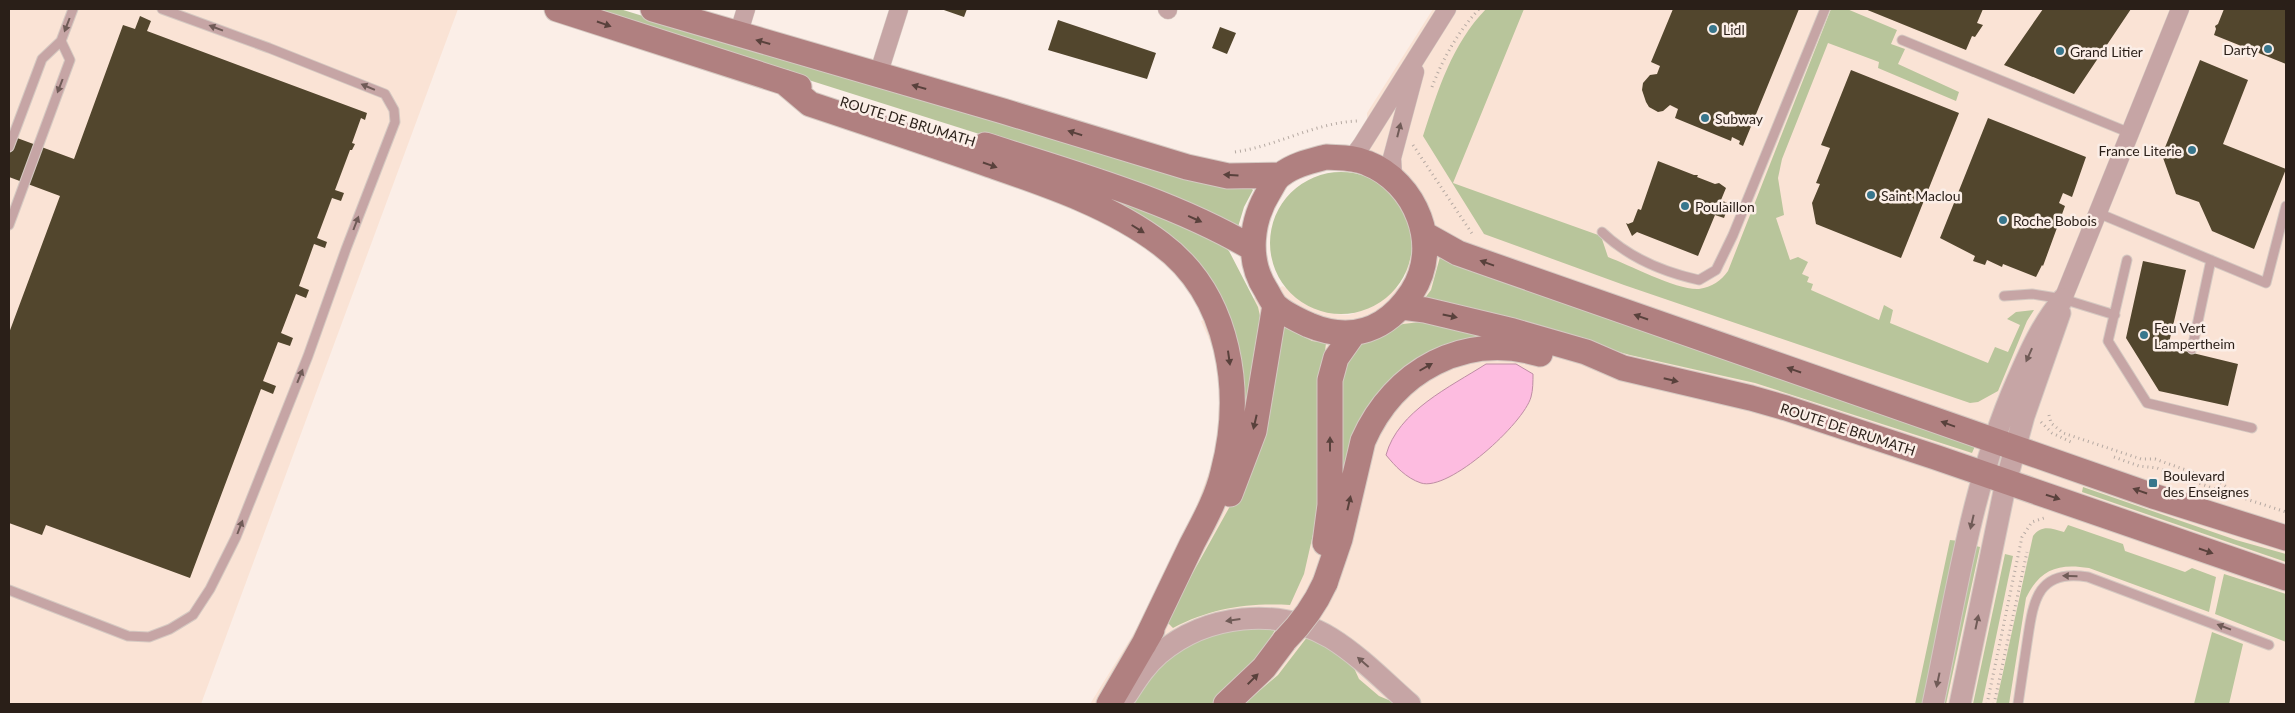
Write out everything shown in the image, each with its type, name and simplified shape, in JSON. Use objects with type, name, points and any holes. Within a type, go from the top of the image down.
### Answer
[{"type":"main road","name":"ROUTE DE BRUMATH","points":[[558,9],[1102,183],[1199,221],[1252,248]]},
{"type":"main road","points":[[652,9],[1003,110],[1187,167],[1228,176],[1280,175],[1304,163],[1326,157],[1352,158],[1366,162],[1393,178],[1408,194],[1418,213],[1424,234],[1424,261],[1416,286],[1402,307],[1378,326],[1353,334],[1325,332],[1300,321],[1275,305],[1257,272],[1252,248],[1255,223],[1264,200],[1280,175]]},
{"type":"main road","points":[[784,82],[810,104],[1030,178],[1081,199],[1126,222],[1162,244],[1188,270],[1211,303],[1227,349],[1231,374],[1232,423],[1228,450],[1216,495],[1144,644]]},
{"type":"main road","points":[[1424,234],[1458,253],[1492,265],[2153,496],[2286,538]]},
{"type":"main road","points":[[1110,704],[1208,535],[1239,473],[1254,431],[1275,305]]},
{"type":"main road","name":"ROUTE DE BRUMATH","points":[[1402,307],[1426,310],[1513,331],[1586,352],[1623,368],[1778,406],[2286,578]]},
{"type":"main road","points":[[1320,581],[1330,505],[1332,368],[1336,358],[1353,334]]},
{"type":"main road","points":[[1226,704],[1250,683],[1311,610],[1320,581],[1340,539],[1363,441],[1388,397],[1405,382],[1441,359],[1486,348],[1508,347],[1581,366],[1623,368]]},
{"type":"street","points":[[738,34],[746,9]]},
{"type":"street","points":[[878,75],[900,9]]},
{"type":"street","points":[[1352,158],[1447,9]]},
{"type":"street","points":[[1933,704],[1983,474],[2024,416],[2058,324],[2063,299],[2180,9]]},
{"type":"street","points":[[1393,178],[1392,158],[1399,127],[1411,82],[1427,42]]},
{"type":"street","points":[[1960,704],[2006,482],[2005,444],[2037,335],[2048,317],[2063,299]]},
{"type":"street","points":[[1120,704],[1148,665],[1173,643],[1188,634],[1221,622],[1260,618],[1297,624],[1313,629],[1330,638],[1351,653],[1410,704]]},
{"type":"lane","points":[[9,147],[42,59],[61,41],[73,9]]},
{"type":"lane","points":[[9,590],[128,636],[149,637],[170,629],[193,615],[210,590],[236,537],[308,356],[395,122],[394,110],[385,94],[162,9]]},
{"type":"lane","points":[[1602,232],[1616,246],[1670,274],[1699,280],[1716,270],[1733,236],[1825,9]]},
{"type":"lane","points":[[1902,40],[2130,134]]},
{"type":"lane","points":[[9,225],[70,60],[61,41]]},
{"type":"lane","points":[[2098,213],[2266,283],[2286,206]]},
{"type":"lane","points":[[2127,260],[2108,341],[2147,403],[2252,428]]},
{"type":"lane","points":[[2192,349],[2212,260]]},
{"type":"lane","points":[[2004,296],[2032,294],[2063,299],[2115,315]]},
{"type":"lane","points":[[2018,704],[2035,603],[2042,588],[2053,579],[2064,575],[2088,577],[2269,645]]},
{"type":"path","points":[[1430,90],[1451,46],[1479,9]]},
{"type":"path","points":[[1232,153],[1263,147],[1305,131],[1333,124],[1359,121],[1373,127]]},
{"type":"path","points":[[1409,142],[1479,242]]},
{"type":"path","points":[[2024,416],[2044,424],[2059,438],[2074,443]]},
{"type":"path","points":[[2049,416],[2051,423],[2063,433],[2141,459],[2155,460],[2220,482],[2240,497],[2286,512]]},
{"type":"path","points":[[2106,454],[2139,466],[2157,468],[2215,489],[2222,494]]},
{"type":"path","points":[[1987,704],[2022,537],[2032,522],[2047,518]]},
{"type":"path","points":[[1994,704],[2027,552]]},
{"type":"shaded area","points":[[9,9],[458,9],[201,704],[9,704]]},
{"type":"shaded area","points":[[1433,9],[2286,9],[2286,704],[1090,704],[1134,633],[1189,526],[1212,464],[1217,440],[1220,392],[1216,355],[1201,321],[1283,286],[1308,306],[1335,314],[1349,315],[1374,306],[1398,287],[1406,275],[1367,175],[1367,113]]},
{"type":"shaded area","points":[[1486,364],[1516,364],[1533,374],[1531,397],[1515,423],[1484,453],[1449,477],[1433,483],[1421,483],[1406,475],[1386,455],[1392,439],[1402,425],[1413,413],[1442,391]]},
{"type":"green space","points":[[585,9],[620,9],[721,40],[1250,187],[1253,190],[1244,207],[1238,227],[1080,166]]},
{"type":"green space","points":[[1486,9],[1524,9],[1453,183],[1601,236],[1608,257],[1667,282],[1690,289],[1708,287],[1716,283],[1728,271],[1831,9],[1847,9],[1897,30],[1891,44],[1905,49],[1898,64],[1959,92],[1956,101],[1878,68],[1879,62],[1828,43],[1782,159],[1778,178],[1784,215],[1776,218],[1790,260],[1798,257],[1808,262],[1802,274],[1809,277],[1807,282],[1813,284],[1811,290],[1879,320],[1884,305],[1893,310],[1890,323],[1988,363],[1995,347],[2008,352],[2020,325],[2007,319],[2016,312],[2034,310],[2027,321],[1998,391],[1978,402],[1970,403],[1624,285],[1484,234],[1423,136],[1447,68],[1464,37]]},
{"type":"green space","points":[[1341,172],[1355,173],[1368,177],[1392,192],[1407,216],[1411,229],[1411,257],[1407,270],[1392,294],[1368,309],[1355,313],[1341,314],[1327,313],[1314,309],[1290,294],[1275,270],[1271,257],[1270,243],[1271,229],[1275,216],[1290,192],[1314,177],[1327,173]]},
{"type":"green space","points":[[1064,181],[1175,222],[1222,245],[1229,251],[1258,307],[1260,316],[1244,425],[1222,306]]},
{"type":"green space","points":[[1440,257],[1976,444],[1972,453],[1755,383],[1630,355],[1425,298],[1431,290]]},
{"type":"green space","points":[[1420,322],[1494,336],[1415,366],[1338,496],[1338,377],[1353,344],[1403,324]]},
{"type":"green space","points":[[1283,326],[1312,341],[1326,343],[1320,393],[1319,494],[1316,521],[1304,574],[1290,605],[1259,605],[1230,608],[1187,621],[1173,628],[1166,621],[1234,499]]},
{"type":"green space","points":[[2083,487],[2236,540],[2286,554],[2286,562],[2082,492]]},
{"type":"green space","points":[[2068,525],[2123,544],[2125,551],[2185,572],[2192,568],[2216,577],[2209,612],[2089,568],[2068,566],[2051,570],[2037,580],[2026,598],[2009,704],[1996,704],[2033,536],[2036,532],[2044,529],[2064,532]]},
{"type":"green space","points":[[1950,540],[1959,541],[1924,704],[1915,704]]},
{"type":"green space","points":[[1976,546],[1980,547],[1946,704],[1942,704]]},
{"type":"green space","points":[[2005,554],[2013,556],[1982,704],[1973,704]]},
{"type":"green space","points":[[2224,574],[2286,594],[2286,642],[2215,614]]},
{"type":"green space","points":[[1278,625],[1242,678],[1213,704],[1128,704],[1167,656],[1220,629]]},
{"type":"green space","points":[[1311,632],[1349,657],[1359,679],[1379,696],[1398,704],[1244,704],[1278,675]]},
{"type":"green space","points":[[2212,632],[2243,644],[2229,704],[2194,704]]},
{"type":"building","points":[[941,9],[967,9],[964,17]]},
{"type":"building","points":[[1673,9],[1799,9],[1743,146],[1739,144],[1740,141],[1732,137],[1731,141],[1675,118],[1678,109],[1670,105],[1663,111],[1658,112],[1649,107],[1646,102],[1642,90],[1643,83],[1650,75],[1657,74],[1660,66],[1651,62]]},
{"type":"building","points":[[1865,9],[1983,9],[1977,23],[1983,25],[1975,37],[1972,36],[1966,50]]},
{"type":"building","points":[[2043,9],[2131,9],[2074,94],[2004,65]]},
{"type":"building","name":"Darty","points":[[2224,9],[2286,9],[2286,64],[2214,35],[2215,26],[2218,24]]},
{"type":"building","points":[[140,16],[151,21],[147,31],[367,113],[365,120],[361,118],[352,143],[355,144],[352,150],[350,150],[335,190],[344,193],[341,201],[332,198],[317,238],[327,242],[325,248],[314,244],[299,286],[309,290],[306,298],[296,294],[281,333],[293,338],[290,346],[278,342],[263,381],[276,386],[273,394],[261,389],[190,578],[46,525],[42,535],[9,523],[9,333],[60,196],[9,177],[9,135],[74,159],[123,25],[135,29]]},
{"type":"building","points":[[1058,20],[1156,53],[1147,79],[1048,50]]},
{"type":"building","points":[[1220,27],[1236,33],[1227,54],[1212,48]]},
{"type":"building","name":"France Literie","points":[[2200,60],[2248,80],[2223,144],[2286,169],[2254,249],[2212,231],[2199,202],[2176,194],[2162,155]]},
{"type":"building","points":[[1851,70],[1959,113],[1901,258],[1816,224],[1812,203],[1820,184],[1816,183],[1830,148],[1821,145]]},
{"type":"building","points":[[1988,118],[2086,157],[2072,197],[2063,193],[2059,203],[2065,206],[2043,266],[2036,277],[2003,264],[2002,267],[1987,260],[1985,265],[1973,261],[1975,256],[1940,238]]},
{"type":"building","name":"Poulaillon","points":[[1658,161],[1698,175],[1697,177],[1715,184],[1719,183],[1726,188],[1721,200],[1729,204],[1724,218],[1715,215],[1698,256],[1637,232],[1632,236],[1626,223],[1633,222],[1638,209],[1641,210]]},
{"type":"building","points":[[2143,261],[2186,270],[2168,347],[2238,364],[2228,406],[2159,391],[2126,338]]},
{"type":"place","name":"Lidl","points":[[1713,29]]},
{"type":"place","name":"Darty","points":[[2268,49]]},
{"type":"place","name":"Grand Litier","points":[[2060,51]]},
{"type":"place","name":"Subway","points":[[1705,118]]},
{"type":"place","name":"France Literie","points":[[2192,150]]},
{"type":"place","name":"Saint Maclou","points":[[1871,195]]},
{"type":"place","name":"Poulaillon","points":[[1685,206]]},
{"type":"place","name":"Roche Bobois","points":[[2003,220]]},
{"type":"place","name":"Feu Vert Lampertheim","points":[[2144,335]]},
{"type":"place","name":"Boulevard des Enseignes","points":[[2153,483]]}]
